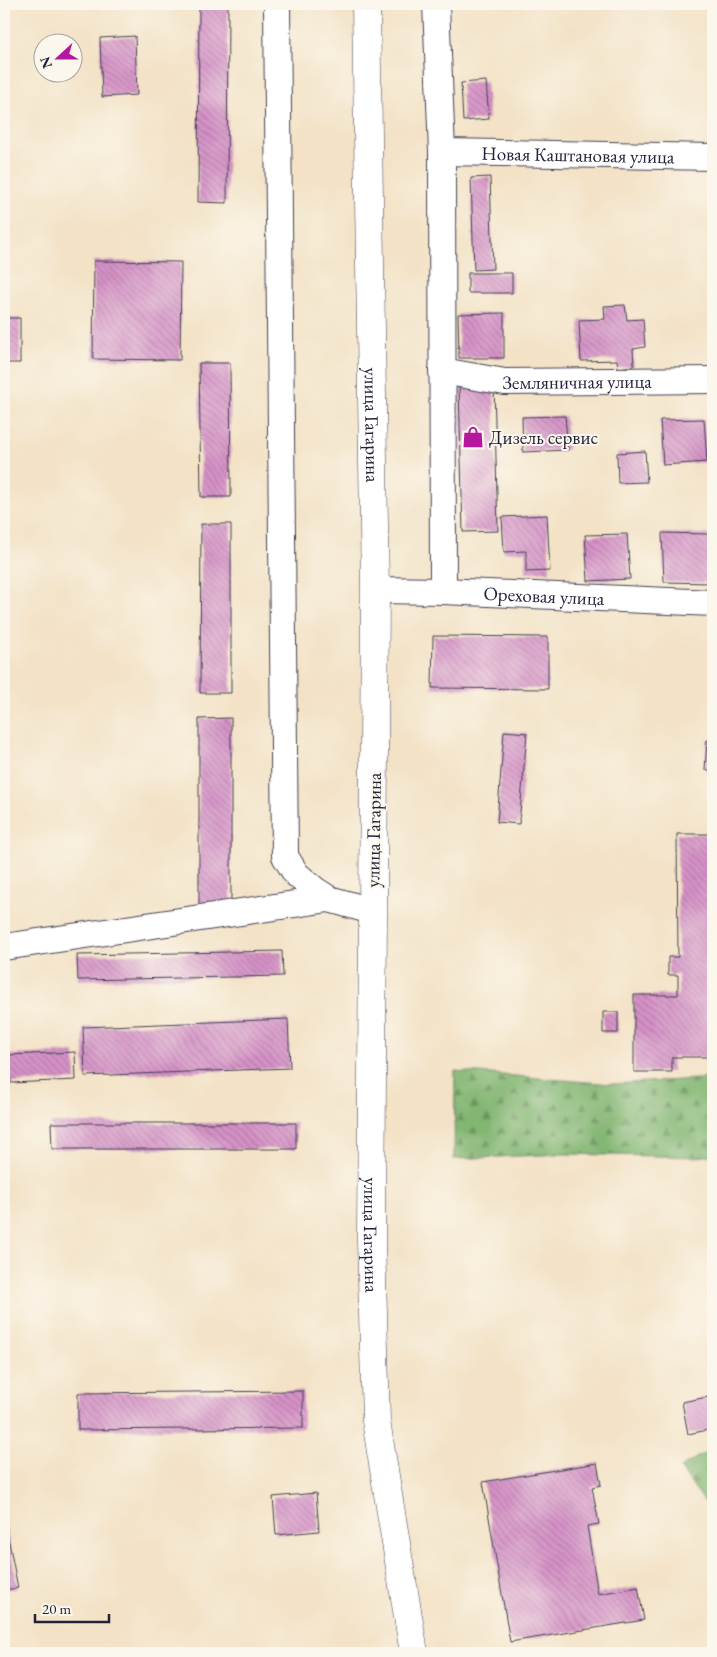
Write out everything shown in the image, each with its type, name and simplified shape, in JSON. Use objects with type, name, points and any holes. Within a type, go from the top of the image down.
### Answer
[{"type":"main road","name":"улица Гагарина","points":[[366,4],[375,590],[371,1240],[376,1421],[414,1653]]},
{"type":"street","points":[[277,4],[285,856],[296,874],[329,899],[372,911]]},
{"type":"street","points":[[436,4],[442,152],[443,591]]},
{"type":"street","name":"Новая Каштановая улица","points":[[442,152],[713,157]]},
{"type":"street","name":"Земляничная улица","points":[[442,371],[505,382],[713,380]]},
{"type":"street","name":"Ореховая улица","points":[[375,590],[443,591],[713,603]]},
{"type":"street","points":[[4,947],[329,899]]},
{"type":"green space","points":[[455,1071],[612,1084],[713,1078],[713,1155],[697,1157],[564,1154],[454,1159]]},
{"type":"green space","points":[[713,1449],[713,1513],[680,1468]]},
{"type":"building","points":[[199,4],[228,4],[227,203],[198,202]]},
{"type":"building","points":[[135,36],[137,95],[102,97],[100,38]]},
{"type":"building","points":[[486,81],[489,119],[463,121],[461,83]]},
{"type":"building","points":[[490,177],[493,269],[474,270],[471,178]]},
{"type":"building","points":[[94,261],[181,262],[180,360],[93,359]]},
{"type":"building","points":[[468,273],[512,273],[512,293],[468,293]]},
{"type":"building","points":[[625,305],[627,320],[643,319],[645,347],[633,349],[634,366],[618,368],[617,360],[581,361],[579,320],[605,319],[604,306]]},
{"type":"building","points":[[504,313],[504,358],[459,358],[458,314]]},
{"type":"building","points":[[4,318],[20,318],[20,363],[4,363]]},
{"type":"building","points":[[199,363],[230,363],[231,497],[201,497]]},
{"type":"building","points":[[494,386],[498,531],[463,532],[459,387]]},
{"type":"building","points":[[565,416],[568,450],[523,452],[522,417]]},
{"type":"building","points":[[704,419],[707,462],[663,465],[660,420]]},
{"type":"building","points":[[645,451],[647,482],[618,483],[617,453]]},
{"type":"building","points":[[547,515],[550,571],[526,572],[526,551],[504,552],[502,517]]},
{"type":"building","points":[[201,524],[231,524],[231,693],[200,693]]},
{"type":"building","points":[[662,533],[708,534],[711,583],[664,582]]},
{"type":"building","points":[[627,534],[630,579],[588,581],[585,535]]},
{"type":"building","points":[[433,636],[548,637],[548,689],[432,688]]},
{"type":"building","points":[[231,718],[231,906],[199,906],[199,719]]},
{"type":"building","points":[[504,731],[527,733],[519,824],[497,822]]},
{"type":"building","points":[[707,740],[713,740],[713,771],[705,770]]},
{"type":"building","points":[[677,834],[713,834],[713,1057],[672,1057],[672,1072],[634,1072],[634,995],[678,995],[678,975],[668,975],[668,957],[678,957]]},
{"type":"building","points":[[282,951],[283,976],[78,980],[77,955]]},
{"type":"building","points":[[603,1012],[618,1012],[618,1033],[603,1033]]},
{"type":"building","points":[[288,1019],[290,1068],[85,1076],[83,1027]]},
{"type":"building","points":[[75,1052],[76,1080],[11,1083],[9,1055]]},
{"type":"building","points":[[51,1123],[296,1123],[296,1149],[52,1149]]},
{"type":"building","points":[[303,1391],[303,1428],[78,1430],[78,1393]]},
{"type":"building","points":[[713,1396],[713,1429],[688,1434],[682,1402]]},
{"type":"building","points":[[597,1463],[601,1485],[592,1487],[599,1524],[587,1526],[598,1594],[638,1587],[644,1620],[510,1642],[483,1482]]},
{"type":"building","points":[[316,1493],[319,1531],[276,1535],[273,1497]]},
{"type":"building","points":[[4,1517],[18,1588],[4,1590]]},
{"type":"place","name":"Дизель сервис","points":[[473,437]]}]
